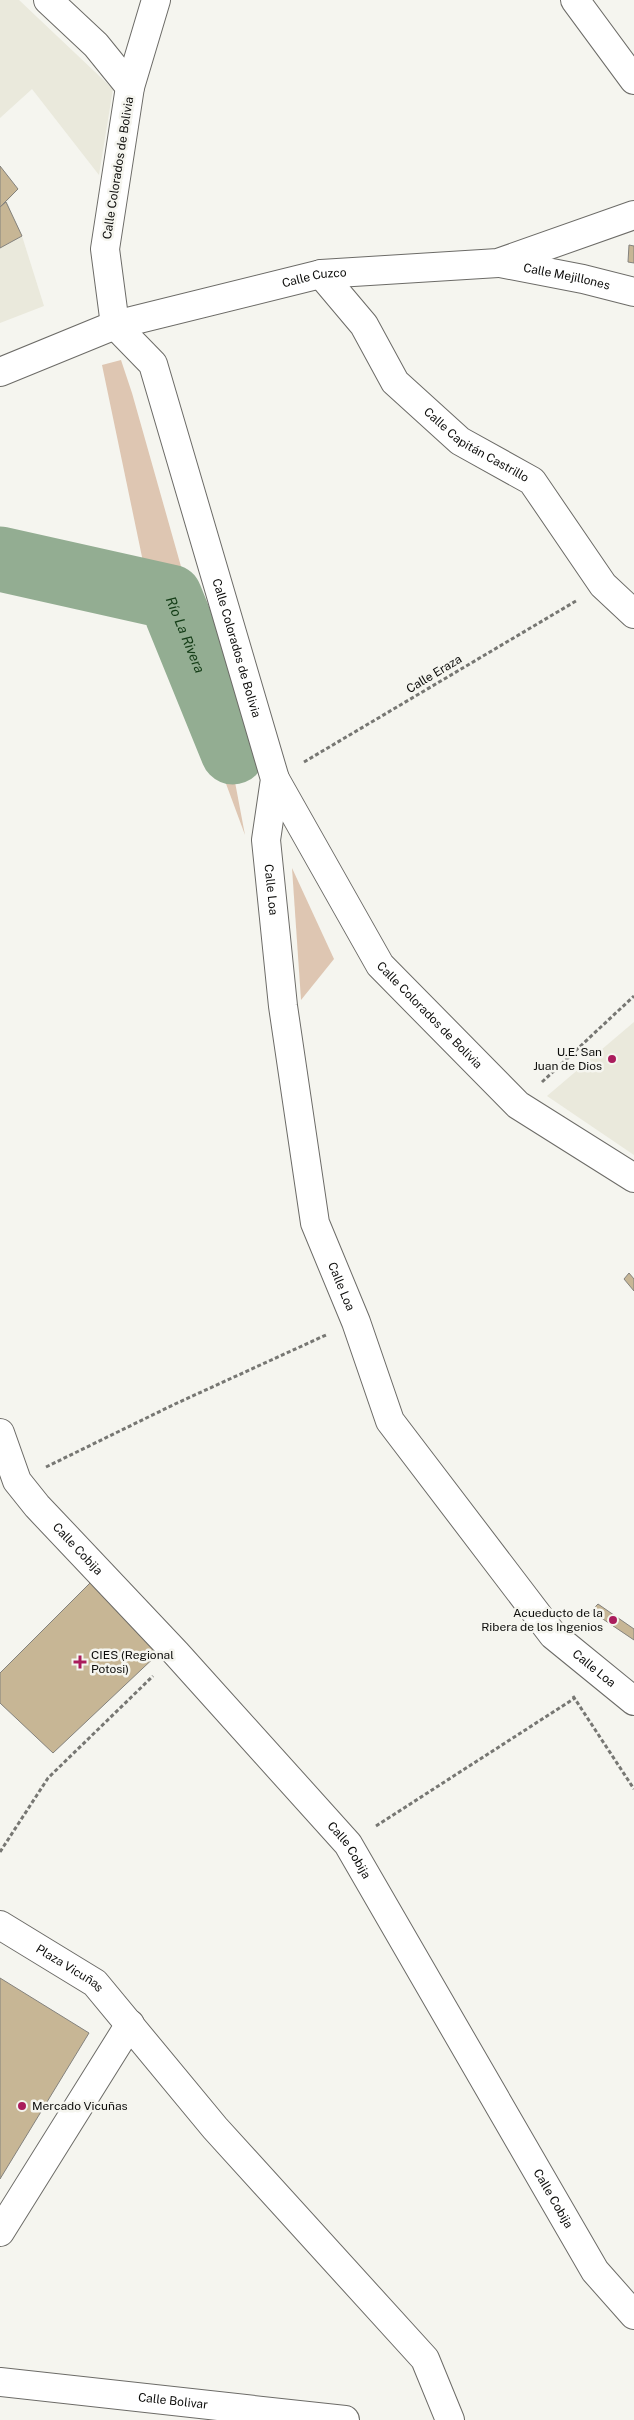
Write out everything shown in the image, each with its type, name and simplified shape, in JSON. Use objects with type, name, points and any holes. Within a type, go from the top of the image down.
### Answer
[{"type":"street","points":[[48,0],[96,45],[130,87]]},
{"type":"street","name":"Calle Colorados de Bolivia","points":[[156,0],[130,87],[105,249],[115,326],[153,364],[275,779],[380,965],[518,1105],[541,1122],[634,1178]]},
{"type":"street","points":[[574,0],[634,80]]},
{"type":"street","name":"Calle Cuzco","points":[[0,372],[115,326],[321,274],[498,263],[634,215]]},
{"type":"street","name":"Calle Mejillones","points":[[498,263],[582,278],[634,292]]},
{"type":"street","name":"Calle Capitán Castrillo","points":[[321,274],[364,324],[395,382],[460,441],[532,481],[602,585],[634,614]]},
{"type":"street","name":"Calle Loa","points":[[275,779],[266,840],[283,1006],[315,1223],[356,1322],[390,1421],[553,1635],[634,1701]]},
{"type":"street","name":"Calle Cobija","points":[[0,1433],[17,1481],[37,1506],[176,1653],[348,1844],[594,2271],[634,2315]]},
{"type":"street","name":"Plaza Vicuñas","points":[[0,1925],[95,1983],[215,2128],[425,2359],[450,2420]]},
{"type":"street","points":[[0,2232],[130,2024]]},
{"type":"street","name":"Calle Bolivar","points":[[0,2382],[345,2420]]},
{"type":"path","name":"Calle Eraza","points":[[275,779],[602,585]]},
{"type":"path","points":[[518,1105],[634,996]]},
{"type":"path","points":[[17,1481],[175,1404],[356,1322]]},
{"type":"path","points":[[0,1852],[48,1778],[176,1653]]},
{"type":"path","points":[[348,1844],[575,1698]]},
{"type":"shaded area","points":[[0,0],[19,0],[113,89],[99,175],[32,89],[0,118]]},
{"type":"shaded area","points":[[0,166],[18,189],[7,202],[22,236],[44,306],[0,323]]},
{"type":"shaded area","points":[[121,360],[182,570],[211,655],[245,835],[198,708],[158,620],[146,576],[102,365]]},
{"type":"shaded area","points":[[292,868],[334,959],[301,1000]]},
{"type":"shaded area","name":"U.E. San Juan de Dios","points":[[634,1022],[634,1155],[547,1096]]},
{"type":"building","points":[[0,166],[18,189],[0,207]]},
{"type":"building","points":[[6,202],[22,236],[0,248],[0,207]]},
{"type":"building","points":[[629,245],[634,246],[634,263],[628,262]]},
{"type":"building","points":[[629,1273],[634,1279],[634,1291],[624,1279]]},
{"type":"building","name":"CIES (Regional Potosi)","points":[[92,1581],[160,1652],[53,1753],[0,1703],[0,1673]]},
{"type":"building","name":"Acueducto de la Ribera de los Ingenios","points":[[598,1604],[634,1629],[634,1640],[591,1611]]},
{"type":"building","name":"Mercado Vicuñas","points":[[0,1978],[89,2033],[0,2179]]},
{"type":"waterway","name":"Río La Rivera","points":[[0,559],[170,597],[233,752]]},
{"type":"place","name":"U.E. San Juan de Dios","points":[[612,1059]]},
{"type":"place","name":"Acueducto de la Ribera de los Ingenios","points":[[613,1620]]},
{"type":"place","name":"CIES (Regional Potosi)","points":[[80,1662]]},
{"type":"place","name":"Mercado Vicuñas","points":[[22,2106]]}]
